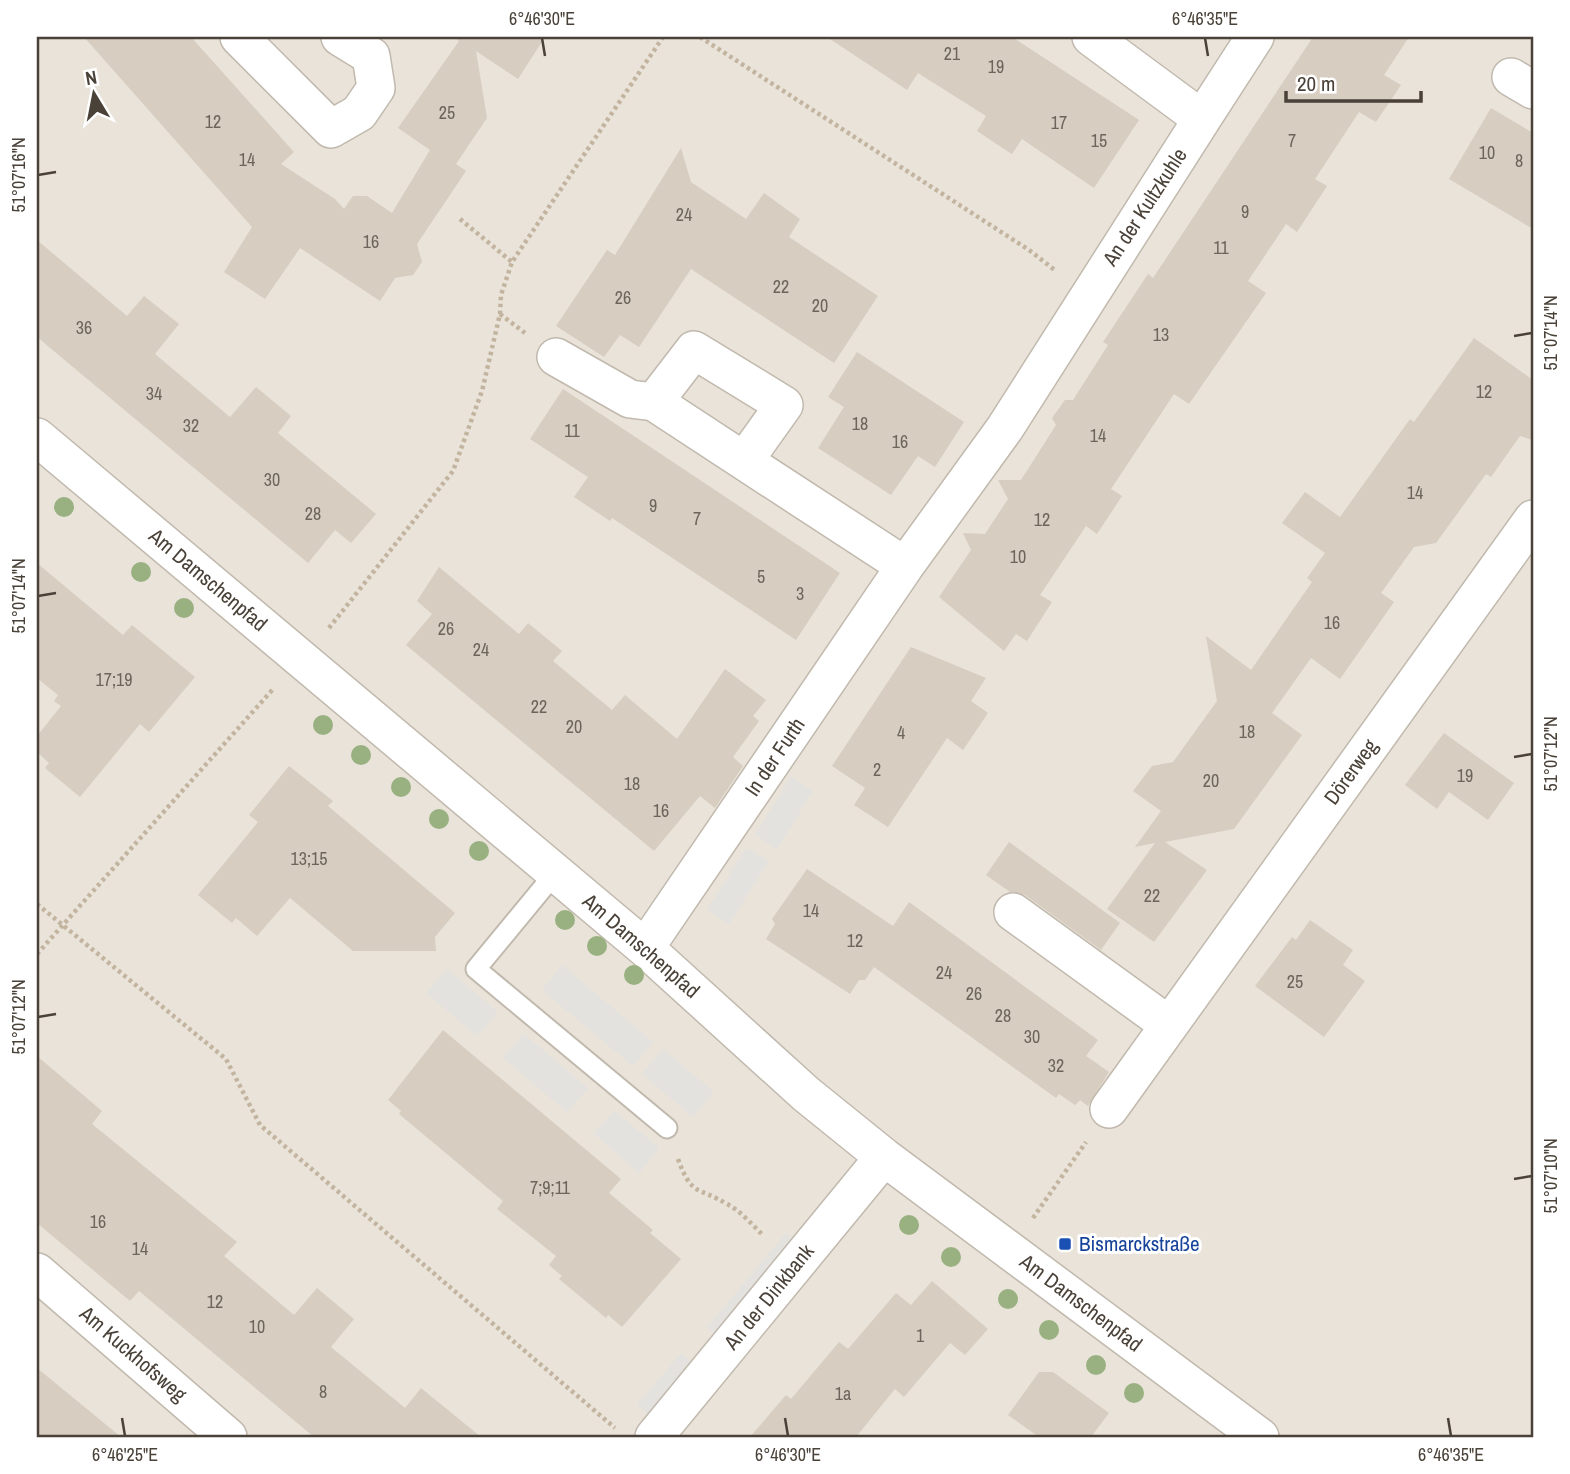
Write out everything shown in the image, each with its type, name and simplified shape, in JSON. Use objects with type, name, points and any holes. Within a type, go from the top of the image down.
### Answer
[{"type":"street","points":[[239,37],[331,129],[359,113],[376,88],[370,56],[340,37]]},
{"type":"street","points":[[1090,37],[1202,119]]},
{"type":"street","name":"An der Kultzkuhle","points":[[1088,295],[1255,37]]},
{"type":"street","name":"In der Furth","points":[[645,948],[905,566],[1005,428],[1088,295]]},
{"type":"street","points":[[654,402],[695,350],[784,405],[744,461]]},
{"type":"street","points":[[556,356],[631,399],[654,402],[905,566]]},
{"type":"street","name":"Am Damschenpfad","points":[[37,437],[645,948],[806,1094],[884,1157],[1260,1437]]},
{"type":"street","name":"Dörerweg","points":[[1109,1108],[1533,519]]},
{"type":"street","points":[[1013,912],[1169,1025]]},
{"type":"street","name":"An der Dinkbank","points":[[654,1437],[884,1157]]},
{"type":"street","name":"Am Kuckhofsweg","points":[[37,1272],[228,1437]]},
{"type":"lane","points":[[555,872],[476,969],[667,1128]]},
{"type":"path","points":[[37,954],[347,609],[453,471],[482,391],[500,314],[501,295],[512,262],[663,37]]},
{"type":"path","points":[[700,37],[1029,250],[1088,295]]},
{"type":"path","points":[[460,219],[512,262]]},
{"type":"path","points":[[37,904],[226,1059],[260,1125],[616,1429]]},
{"type":"path","points":[[1010,1250],[1109,1108]]},
{"type":"path","points":[[667,1128],[686,1182],[701,1194],[728,1204],[796,1265]]},
{"type":"shaded area","points":[[37,37],[1533,37],[1533,1437],[37,1437]]},
{"type":"shaded area","points":[[791,777],[813,791],[777,849],[755,835]]},
{"type":"shaded area","points":[[746,848],[769,861],[729,924],[707,910]]},
{"type":"shaded area","points":[[562,965],[653,1042],[633,1066],[542,990]]},
{"type":"shaded area","points":[[447,969],[498,1012],[477,1036],[426,993]]},
{"type":"shaded area","points":[[524,1034],[588,1088],[567,1112],[503,1058]]},
{"type":"shaded area","points":[[663,1049],[714,1092],[693,1117],[642,1074]]},
{"type":"shaded area","points":[[614,1110],[659,1148],[639,1173],[594,1134]]},
{"type":"shaded area","points":[[786,1233],[795,1241],[716,1335],[707,1327]]},
{"type":"shaded area","points":[[681,1353],[693,1363],[649,1415],[637,1405]]},
{"type":"building","points":[[84,37],[191,37],[294,152],[281,164],[335,199],[344,209],[353,196],[367,196],[392,213],[430,150],[398,128],[459,41],[454,37],[545,37],[518,79],[476,51],[487,118],[456,164],[466,171],[417,244],[422,262],[413,275],[395,278],[380,301],[300,248],[265,299],[224,272],[252,227]]},
{"type":"building","points":[[827,37],[1012,37],[1139,120],[1094,188],[1022,139],[1012,154],[995,143],[977,131],[986,116],[918,73],[907,90]]},
{"type":"building","points":[[1313,37],[1409,37],[1384,75],[1401,85],[1376,122],[1359,112],[1315,179],[1327,186],[1297,232],[1286,224],[1248,281],[1266,293],[1189,404],[1174,394],[1111,489],[1122,496],[1097,534],[1086,526],[1040,595],[1052,602],[1027,641],[1016,634],[1004,651],[939,597],[971,550],[963,533],[985,534],[1008,499],[998,480],[1021,480],[1056,425],[1052,418],[1065,400],[1073,400],[1108,345],[1103,342],[1148,274],[1153,278]]},
{"type":"building","points":[[1491,108],[1533,133],[1533,229],[1449,179]]},
{"type":"building","points":[[681,148],[691,182],[746,219],[764,193],[800,219],[789,237],[878,296],[834,363],[691,269],[639,347],[620,335],[604,357],[556,326],[607,250],[615,255]]},
{"type":"building","points":[[37,240],[127,316],[144,296],[179,324],[155,354],[230,417],[256,387],[291,416],[278,433],[376,514],[351,543],[335,530],[308,563],[37,337]]},
{"type":"building","points":[[1474,338],[1533,380],[1533,440],[1520,436],[1491,477],[1486,474],[1436,543],[1414,547],[1381,593],[1394,602],[1340,679],[1311,658],[1272,713],[1302,735],[1234,829],[1165,842],[1207,870],[1154,942],[1107,909],[1155,843],[1135,847],[1161,811],[1133,791],[1152,766],[1173,762],[1217,701],[1206,636],[1251,670],[1312,582],[1307,578],[1325,553],[1282,523],[1305,492],[1340,517],[1410,419],[1414,422]]},
{"type":"building","points":[[857,352],[964,422],[935,467],[918,456],[891,495],[818,448],[844,407],[828,397]]},
{"type":"building","points":[[563,389],[840,573],[796,640],[612,518],[610,521],[574,497],[588,477],[530,439]]},
{"type":"building","points":[[37,563],[123,635],[132,625],[195,677],[149,732],[140,724],[80,797],[45,768],[49,763],[37,752],[37,736],[61,706],[54,701],[58,695],[37,678]]},
{"type":"building","points":[[439,567],[519,634],[528,623],[562,651],[553,661],[612,710],[625,695],[677,739],[725,669],[766,700],[753,716],[759,721],[733,757],[743,766],[715,808],[700,796],[654,851],[406,645],[432,614],[417,601]]},
{"type":"building","points":[[911,647],[986,678],[971,701],[988,713],[963,750],[947,738],[888,827],[854,805],[865,788],[832,766]]},
{"type":"building","points":[[1444,733],[1514,783],[1488,820],[1449,792],[1437,809],[1405,785]]},
{"type":"building","points":[[289,766],[333,801],[328,806],[455,913],[435,937],[436,951],[353,951],[290,898],[257,936],[236,918],[232,923],[198,895],[258,822],[249,815]]},
{"type":"building","points":[[1009,842],[1120,923],[1101,950],[1025,895],[1010,892],[986,875]]},
{"type":"building","points":[[807,869],[893,926],[909,902],[1098,1040],[1086,1056],[1109,1072],[1088,1106],[1080,1100],[1075,1105],[1059,1094],[1056,1098],[874,967],[865,980],[859,980],[850,994],[766,939],[775,924],[772,919]]},
{"type":"building","points":[[1310,920],[1353,950],[1343,965],[1365,981],[1324,1037],[1255,986],[1292,937],[1296,940]]},
{"type":"building","points":[[443,1030],[621,1179],[609,1193],[653,1230],[650,1233],[681,1259],[622,1327],[608,1315],[606,1318],[559,1279],[562,1276],[549,1265],[556,1256],[497,1209],[503,1201],[399,1114],[401,1111],[388,1100]]},
{"type":"building","points":[[37,1056],[102,1111],[92,1124],[237,1242],[224,1256],[294,1315],[317,1288],[354,1319],[331,1347],[405,1408],[421,1388],[481,1437],[314,1437],[139,1291],[130,1301],[37,1223]]},
{"type":"building","points":[[932,1281],[988,1329],[965,1355],[950,1343],[904,1397],[895,1389],[856,1437],[750,1437],[786,1395],[791,1399],[839,1342],[848,1349],[896,1293],[911,1305]]},
{"type":"building","points":[[37,1368],[121,1437],[37,1437]]},
{"type":"building","points":[[1039,1372],[1053,1372],[1109,1413],[1091,1437],[1039,1437],[1008,1415]]},
{"type":"place","name":"Bismarckstraße","points":[[1065,1244]]}]
